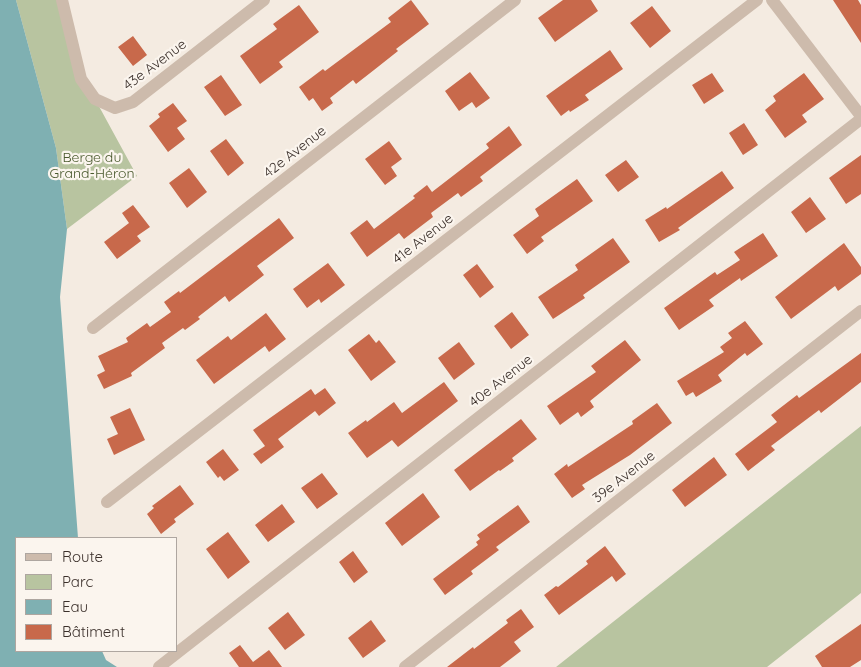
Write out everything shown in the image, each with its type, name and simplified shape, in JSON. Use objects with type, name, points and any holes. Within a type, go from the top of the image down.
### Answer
[{"type":"street","name":"43e Avenue","points":[[62,0],[81,79],[94,99],[115,108],[133,102],[264,0]]},
{"type":"street","name":"42e Avenue","points":[[93,328],[515,0]]},
{"type":"street","name":"41e Avenue","points":[[107,502],[757,0]]},
{"type":"street","points":[[772,0],[861,117]]},
{"type":"street","name":"40e Avenue","points":[[159,667],[861,117]]},
{"type":"street","name":"39e Avenue","points":[[405,667],[861,311]]},
{"type":"green space","name":"Berge du Grand-Héron","points":[[16,0],[62,0],[81,79],[95,99],[137,176],[67,229],[56,148]]},
{"type":"green space","points":[[861,426],[861,593],[767,667],[556,667]]},
{"type":"water","points":[[0,0],[16,0],[56,148],[67,229],[60,297],[78,537],[15,537],[15,652],[102,652],[106,660],[117,667],[0,667]]},
{"type":"building","points":[[411,0],[429,24],[396,49],[398,51],[356,84],[353,80],[330,98],[333,103],[322,111],[313,98],[309,101],[299,87],[323,69],[325,71],[391,22],[388,18]]},
{"type":"building","points":[[563,0],[591,0],[598,11],[555,42],[538,18]]},
{"type":"building","points":[[833,0],[858,0],[861,5],[861,43]]},
{"type":"building","points":[[299,5],[319,32],[279,62],[283,67],[260,84],[240,56],[277,29],[273,24]]},
{"type":"building","points":[[652,6],[671,31],[650,48],[630,23]]},
{"type":"building","points":[[133,36],[147,55],[133,66],[118,47]]},
{"type":"building","points":[[610,50],[623,69],[585,95],[589,100],[561,116],[546,96]]},
{"type":"building","points":[[470,72],[490,98],[476,108],[472,102],[459,111],[445,91]]},
{"type":"building","points":[[712,73],[724,91],[704,104],[692,85]]},
{"type":"building","points":[[804,73],[824,99],[802,115],[807,122],[785,138],[765,110],[776,101],[773,96]]},
{"type":"building","points":[[221,75],[242,105],[225,116],[204,87]]},
{"type":"building","points":[[173,103],[187,121],[177,128],[185,139],[168,152],[149,126],[160,117],[158,114]]},
{"type":"building","points":[[744,123],[758,145],[743,155],[729,133]]},
{"type":"building","points":[[509,126],[522,145],[480,177],[483,181],[461,197],[458,193],[431,213],[433,217],[404,239],[399,233],[367,257],[350,233],[367,220],[374,229],[415,198],[413,196],[427,185],[432,192],[489,148],[486,144]]},
{"type":"building","points":[[226,139],[244,163],[228,176],[210,151]]},
{"type":"building","points":[[389,141],[402,159],[391,167],[397,176],[385,185],[365,159]]},
{"type":"building","points":[[861,155],[861,194],[846,204],[829,178]]},
{"type":"building","points":[[626,160],[639,177],[618,192],[605,175]]},
{"type":"building","points":[[189,168],[207,192],[187,208],[169,183]]},
{"type":"building","points":[[722,171],[734,188],[678,228],[680,230],[659,242],[645,220],[666,207],[667,209]]},
{"type":"building","points":[[577,179],[593,201],[541,237],[544,241],[527,254],[513,235],[539,216],[535,209]]},
{"type":"building","points":[[810,197],[826,219],[806,233],[791,212]]},
{"type":"building","points":[[133,205],[150,227],[137,236],[141,241],[117,259],[104,242],[129,223],[122,213]]},
{"type":"building","points":[[279,218],[294,238],[257,266],[264,275],[229,302],[225,296],[198,317],[200,319],[162,343],[165,348],[131,373],[132,376],[104,389],[97,375],[105,371],[98,356],[128,342],[126,338],[147,323],[150,327],[171,312],[164,302],[179,291],[180,293]]},
{"type":"building","points":[[763,233],[778,256],[741,281],[740,278],[709,300],[714,306],[679,330],[664,308],[715,272],[717,275],[740,260],[734,252]]},
{"type":"building","points":[[613,238],[630,262],[583,295],[585,298],[553,319],[538,297],[578,270],[575,265]]},
{"type":"building","points":[[844,243],[861,267],[861,274],[838,291],[835,286],[791,319],[775,297]]},
{"type":"building","points":[[328,263],[345,285],[321,303],[319,299],[307,308],[293,289]]},
{"type":"building","points":[[477,264],[494,287],[480,298],[463,275]]},
{"type":"building","points":[[512,312],[529,335],[511,349],[494,326]]},
{"type":"building","points":[[266,313],[286,339],[269,352],[265,346],[214,384],[196,360],[228,336],[231,340]]},
{"type":"building","points":[[745,321],[763,344],[747,356],[745,353],[718,375],[722,381],[696,397],[693,392],[686,396],[677,381],[724,352],[720,347],[732,338],[728,333]]},
{"type":"building","points":[[369,334],[376,343],[379,340],[396,362],[371,381],[348,350]]},
{"type":"building","points":[[625,340],[641,360],[590,401],[594,407],[581,417],[578,412],[560,425],[547,406],[596,372],[591,366]]},
{"type":"building","points":[[459,342],[475,364],[454,380],[438,358]]},
{"type":"building","points":[[861,353],[861,382],[821,413],[819,410],[771,446],[775,450],[748,471],[735,454],[777,422],[771,415],[797,395],[799,398]]},
{"type":"building","points":[[444,382],[458,401],[398,447],[392,440],[367,458],[348,433],[394,402],[402,413]]},
{"type":"building","points":[[325,388],[336,403],[319,416],[315,411],[278,439],[284,447],[261,464],[253,454],[265,446],[253,430],[311,389],[315,395]]},
{"type":"building","points":[[657,403],[672,423],[630,455],[582,485],[585,489],[572,498],[554,474],[567,464],[568,467],[633,424],[632,421]]},
{"type":"building","points":[[130,408],[145,440],[114,455],[107,439],[118,434],[110,417]]},
{"type":"building","points":[[521,419],[537,439],[512,458],[514,461],[470,491],[454,470]]},
{"type":"building","points":[[223,449],[239,470],[224,481],[220,476],[218,478],[206,462]]},
{"type":"building","points":[[714,457],[727,475],[685,507],[672,490]]},
{"type":"building","points":[[322,473],[338,494],[317,509],[301,488]]},
{"type":"building","points":[[180,485],[194,504],[174,519],[176,522],[161,534],[147,514],[154,508],[152,506]]},
{"type":"building","points":[[423,493],[440,517],[402,546],[385,523]]},
{"type":"building","points":[[282,504],[295,522],[268,542],[255,525]]},
{"type":"building","points":[[518,505],[530,522],[496,547],[499,550],[471,571],[473,574],[445,595],[433,579],[478,545],[476,542],[480,539],[477,535]]},
{"type":"building","points":[[228,532],[250,562],[228,579],[206,549]]},
{"type":"building","points":[[605,546],[626,574],[616,582],[612,576],[559,615],[544,595],[556,586],[558,587],[588,564],[586,561]]},
{"type":"building","points":[[353,551],[368,572],[354,583],[339,562]]},
{"type":"building","points":[[521,609],[534,627],[514,642],[521,651],[500,667],[447,667],[508,623],[506,620]]},
{"type":"building","points":[[288,612],[305,635],[285,650],[268,628]]},
{"type":"building","points":[[371,620],[386,641],[363,658],[348,638]]},
{"type":"building","points":[[861,624],[861,660],[850,667],[822,667],[815,656]]},
{"type":"building","points":[[240,645],[253,662],[269,650],[282,667],[239,667],[229,653]]}]
